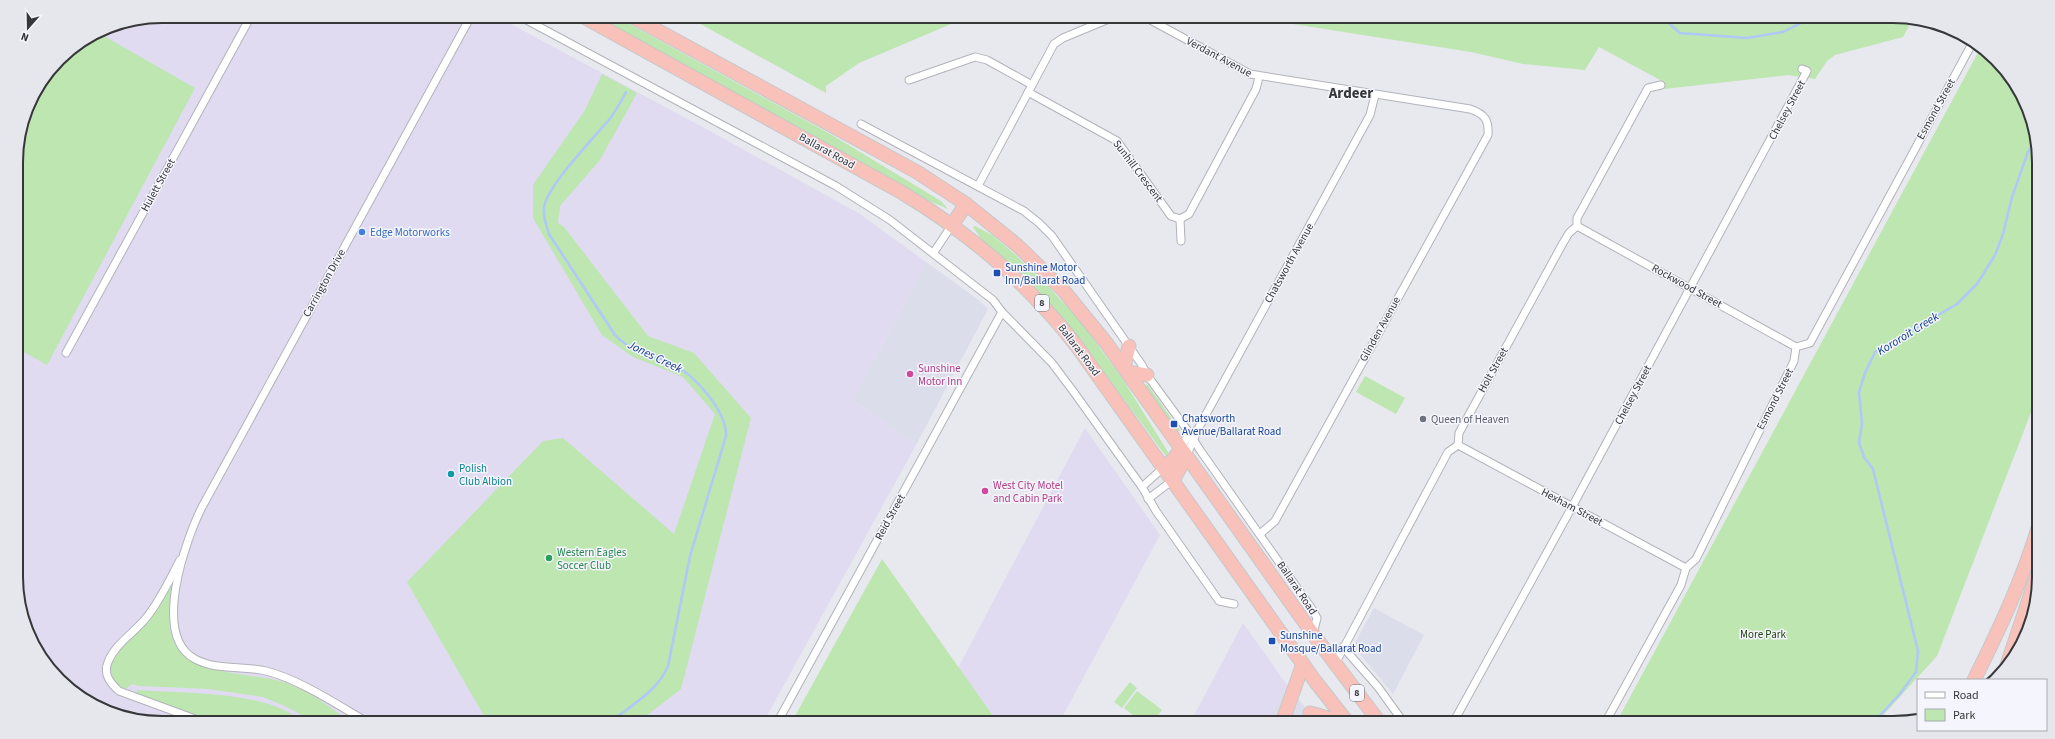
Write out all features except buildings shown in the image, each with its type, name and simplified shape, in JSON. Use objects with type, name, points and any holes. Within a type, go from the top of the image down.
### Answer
[{"type":"highway","name":"Ballarat Road","points":[[595,23],[896,189],[952,225],[1006,268],[1041,302],[1076,345],[1303,664],[1343,716]]},
{"type":"highway","name":"Ballarat Road","points":[[644,23],[911,169],[966,204],[1018,246],[1043,269],[1085,315],[1313,634],[1375,716]]},
{"type":"highway","points":[[952,225],[966,204]]},
{"type":"highway","points":[[1129,346],[1125,369],[1147,375]]},
{"type":"highway","points":[[1164,468],[1184,453]]},
{"type":"highway","points":[[1173,480],[1181,469],[1184,453]]},
{"type":"highway","points":[[1974,679],[1998,632],[2022,577],[2032,546]]},
{"type":"highway","points":[[2013,648],[2031,593]]},
{"type":"highway","points":[[1284,716],[1303,664]]},
{"type":"highway","points":[[1310,713],[1321,716]]},
{"type":"street","name":"Hulett Street","points":[[66,354],[247,23]]},
{"type":"street","name":"Carrington Drive","points":[[356,716],[287,678],[265,670],[225,668],[207,664],[194,658],[182,648],[175,634],[173,614],[176,588],[192,526],[467,23]]},
{"type":"street","points":[[532,23],[836,186],[890,220],[934,252],[993,300],[1002,312],[1052,363],[1142,487],[1148,499],[1219,601],[1234,604]]},
{"type":"street","points":[[978,186],[1054,44],[1063,38],[1099,23]]},
{"type":"street","name":"Verdant Avenue","points":[[1156,23],[1250,74],[1259,77],[1470,109],[1480,112],[1487,118]]},
{"type":"street","name":"Esmond Street","points":[[1609,716],[1681,585],[1686,568],[1696,559],[1794,361],[1796,347],[1810,343],[1971,46]]},
{"type":"street","name":"Sunhill Crescent","points":[[909,80],[975,57],[987,60],[1030,89],[1117,140],[1171,216],[1180,219]]},
{"type":"street","name":"Chelsey Street","points":[[1457,716],[1572,507],[1807,72],[1802,69]]},
{"type":"street","points":[[1181,241],[1180,219],[1185,218],[1192,208],[1256,89],[1259,77]]},
{"type":"street","name":"Holt Street","points":[[1335,664],[1448,452],[1458,444],[1459,433],[1562,243],[1569,233],[1577,226],[1581,211],[1648,88],[1661,85]]},
{"type":"street","name":"Chatsworth Avenue","points":[[1184,453],[1184,441],[1193,437],[1198,429],[1370,115],[1375,95]]},
{"type":"street","name":"Glinden Avenue","points":[[1260,534],[1275,520],[1488,135],[1489,125],[1487,118]]},
{"type":"street","name":"Ballarat Road","points":[[861,124],[1024,211],[1052,236],[1129,346],[1147,375],[1193,437],[1312,609],[1317,618],[1313,634]]},
{"type":"street","points":[[934,252],[952,225]]},
{"type":"street","name":"Rockwood Street","points":[[1577,226],[1796,347]]},
{"type":"street","name":"Reid Street","points":[[781,716],[1002,312]]},
{"type":"street","name":"Hexham Street","points":[[1458,444],[1686,568]]},
{"type":"street","points":[[1142,487],[1164,468]]},
{"type":"street","points":[[1148,499],[1173,480]]},
{"type":"street","name":"Carrington Drive","points":[[184,553],[146,618],[118,647],[108,662],[106,672],[109,682],[119,691],[187,716]]},
{"type":"street","points":[[1343,647],[1378,687],[1399,716]]},
{"type":"shaded area","points":[[162,23],[509,23],[699,125],[860,214],[926,262],[853,400],[916,445],[767,716],[162,716],[144,715],[100,702],[85,693],[70,682],[57,669],[37,639],[30,622],[24,595],[23,577],[24,144],[28,126],[37,100],[52,77],[70,57],[100,37],[117,30],[144,24]]},
{"type":"shaded area","name":"Sunshine Motor Inn","points":[[926,262],[976,298],[988,309],[916,445],[853,400]]},
{"type":"shaded area","points":[[1085,428],[1160,535],[1063,716],[993,716],[958,668]]},
{"type":"shaded area","points":[[1374,608],[1424,635],[1393,694],[1356,649],[1355,643]]},
{"type":"shaded area","points":[[1243,623],[1287,685],[1271,716],[1194,716]]},
{"type":"shaded area","points":[[1287,685],[1312,716],[1271,716]]},
{"type":"green space","points":[[607,23],[628,23],[832,135],[941,201],[948,209],[927,200]]},
{"type":"green space","points":[[699,23],[953,23],[859,63],[826,86],[826,93]]},
{"type":"green space","points":[[1286,23],[1910,24],[1903,37],[1835,55],[1827,61],[1815,79],[1788,75],[1664,89],[1662,81],[1599,47],[1585,70],[1523,64],[1471,52]]},
{"type":"green space","points":[[103,36],[195,88],[47,365],[23,351],[24,144],[28,126],[37,100],[57,70],[70,57]]},
{"type":"green space","name":"More Park","points":[[1978,52],[1998,70],[2018,100],[2025,117],[2031,144],[2032,410],[1937,656],[1882,716],[1620,716]]},
{"type":"green space","name":"Western Eagles Soccer Club","points":[[602,74],[637,93],[600,160],[560,206],[558,223],[564,227],[648,336],[694,353],[751,418],[681,689],[646,716],[484,716],[407,582],[543,441],[563,438],[674,534],[715,414],[683,377],[633,357],[602,335],[533,218],[533,185],[585,110]]},
{"type":"green space","points":[[975,226],[992,235],[1010,250],[1048,286],[1080,321],[1122,378],[1168,452],[1168,459],[1069,325],[1023,274],[1021,275],[983,242],[973,227]]},
{"type":"green space","points":[[1365,376],[1405,398],[1396,414],[1356,392]]},
{"type":"green space","points":[[1147,384],[1180,430],[1178,432],[1145,386]]},
{"type":"green space","points":[[882,559],[993,716],[795,716]]},
{"type":"green space","points":[[172,581],[169,618],[170,630],[176,646],[187,657],[201,665],[218,670],[271,679],[295,686],[343,716],[303,716],[263,697],[208,689],[139,686],[132,684],[123,691],[109,682],[108,662],[146,618]]},
{"type":"green space","points":[[1130,682],[1137,688],[1122,708],[1114,702]]},
{"type":"green space","points":[[137,690],[230,696],[267,703],[295,716],[186,716],[135,697]]},
{"type":"green space","points":[[1137,691],[1162,710],[1157,716],[1134,716],[1124,708]]},
{"type":"waterway","name":"Kororoit Creek","points":[[1669,23],[1680,33],[1747,38],[1783,32],[1801,23]]},
{"type":"waterway","name":"Jones Creek","points":[[618,716],[643,698],[658,683],[668,666],[690,556],[726,436],[725,426],[715,405],[708,395],[690,376],[665,360],[628,346],[615,335],[549,234],[546,224],[544,207],[547,197],[563,173],[612,116],[626,92]]},
{"type":"waterway","name":"Kororoit Creek","points":[[1880,716],[1899,695],[1916,672],[1918,651],[1873,469],[1864,457],[1859,443],[1862,423],[1859,392],[1865,373],[1875,352],[1957,304],[1977,284],[1995,255],[2003,234],[2012,197],[2031,146]]},
{"type":"place","name":"Edge Motorworks","points":[[362,232]]},
{"type":"place","name":"Sunshine Motor Inn/Ballarat Road","points":[[997,273]]},
{"type":"place","name":"Sunshine Motor Inn","points":[[910,374]]},
{"type":"place","name":"Queen of Heaven","points":[[1423,419]]},
{"type":"place","name":"Chatsworth Avenue/Ballarat Road","points":[[1174,424]]},
{"type":"place","name":"Polish Club Albion","points":[[451,474]]},
{"type":"place","name":"West City Motel and Cabin Park","points":[[985,491]]},
{"type":"place","name":"Western Eagles Soccer Club","points":[[549,558]]},
{"type":"place","name":"Sunshine Mosque/Ballarat Road","points":[[1272,641]]},
{"type":"district","name":"Ardeer","points":[[1351,93]]}]
